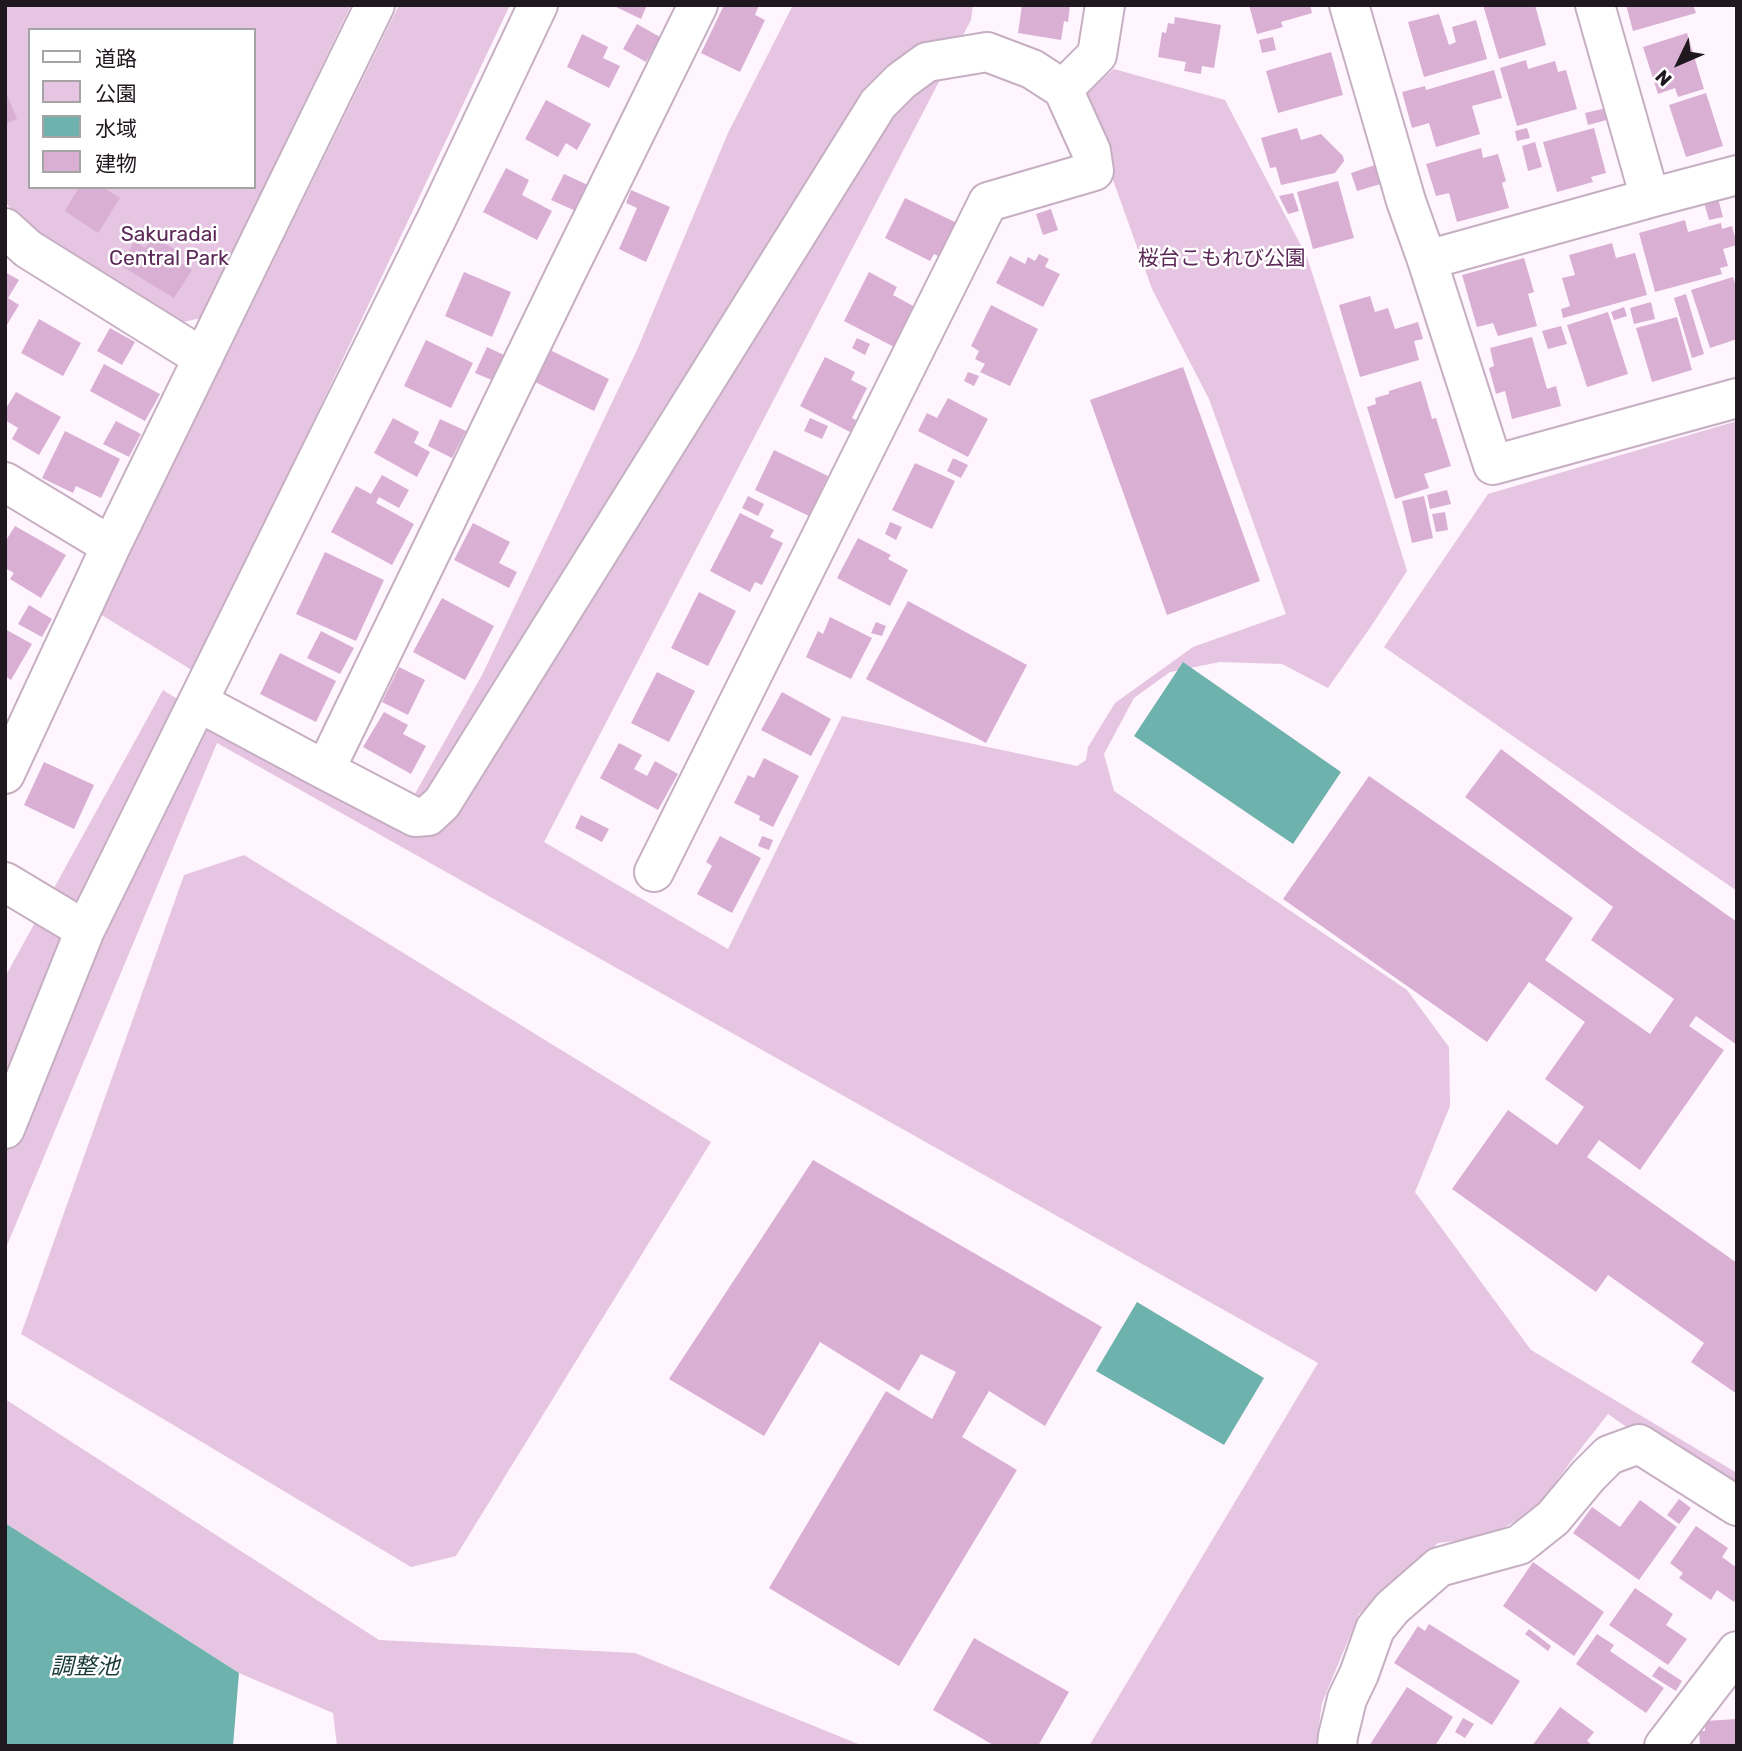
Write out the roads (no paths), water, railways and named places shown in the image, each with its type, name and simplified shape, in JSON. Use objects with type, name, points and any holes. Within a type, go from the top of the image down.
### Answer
[{"type":"street","points":[[5,774],[17,720],[111,546],[375,5]]},
{"type":"street","points":[[5,1129],[85,930],[437,218],[538,5]]},
{"type":"street","points":[[325,770],[698,5]]},
{"type":"street","points":[[1063,89],[1097,55],[1105,5]]},
{"type":"street","points":[[1349,5],[1406,201],[1493,465],[1737,398]]},
{"type":"street","points":[[1595,5],[1650,198]]},
{"type":"street","points":[[198,702],[415,817],[428,816],[442,803],[878,104],[901,81],[927,62],[987,52],[1032,69],[1063,89],[1091,151],[1094,171],[988,202],[654,872]]},
{"type":"street","points":[[1427,260],[1737,175]]},
{"type":"street","points":[[5,228],[28,249],[203,358]]},
{"type":"street","points":[[5,482],[111,546]]},
{"type":"street","points":[[5,882],[85,930]]},
{"type":"street","points":[[1337,1746],[1347,1699],[1359,1674],[1374,1629],[1392,1608],[1439,1567],[1519,1545],[1553,1518],[1609,1455],[1639,1444],[1737,1506]]},
{"type":"street","points":[[1664,1746],[1737,1651]]},
{"type":"water","points":[[1183,662],[1341,772],[1293,844],[1134,736]]},
{"type":"water","points":[[1137,1302],[1264,1378],[1224,1445],[1096,1371]]},
{"type":"water","name":"調整池","points":[[5,1523],[239,1673],[233,1746],[5,1746]]},
{"type":"park label","name":"Sakuradai Central Park","points":[[169,247]]},
{"type":"park label","name":"桜台こもれび公園","points":[[1222,259]]}]
